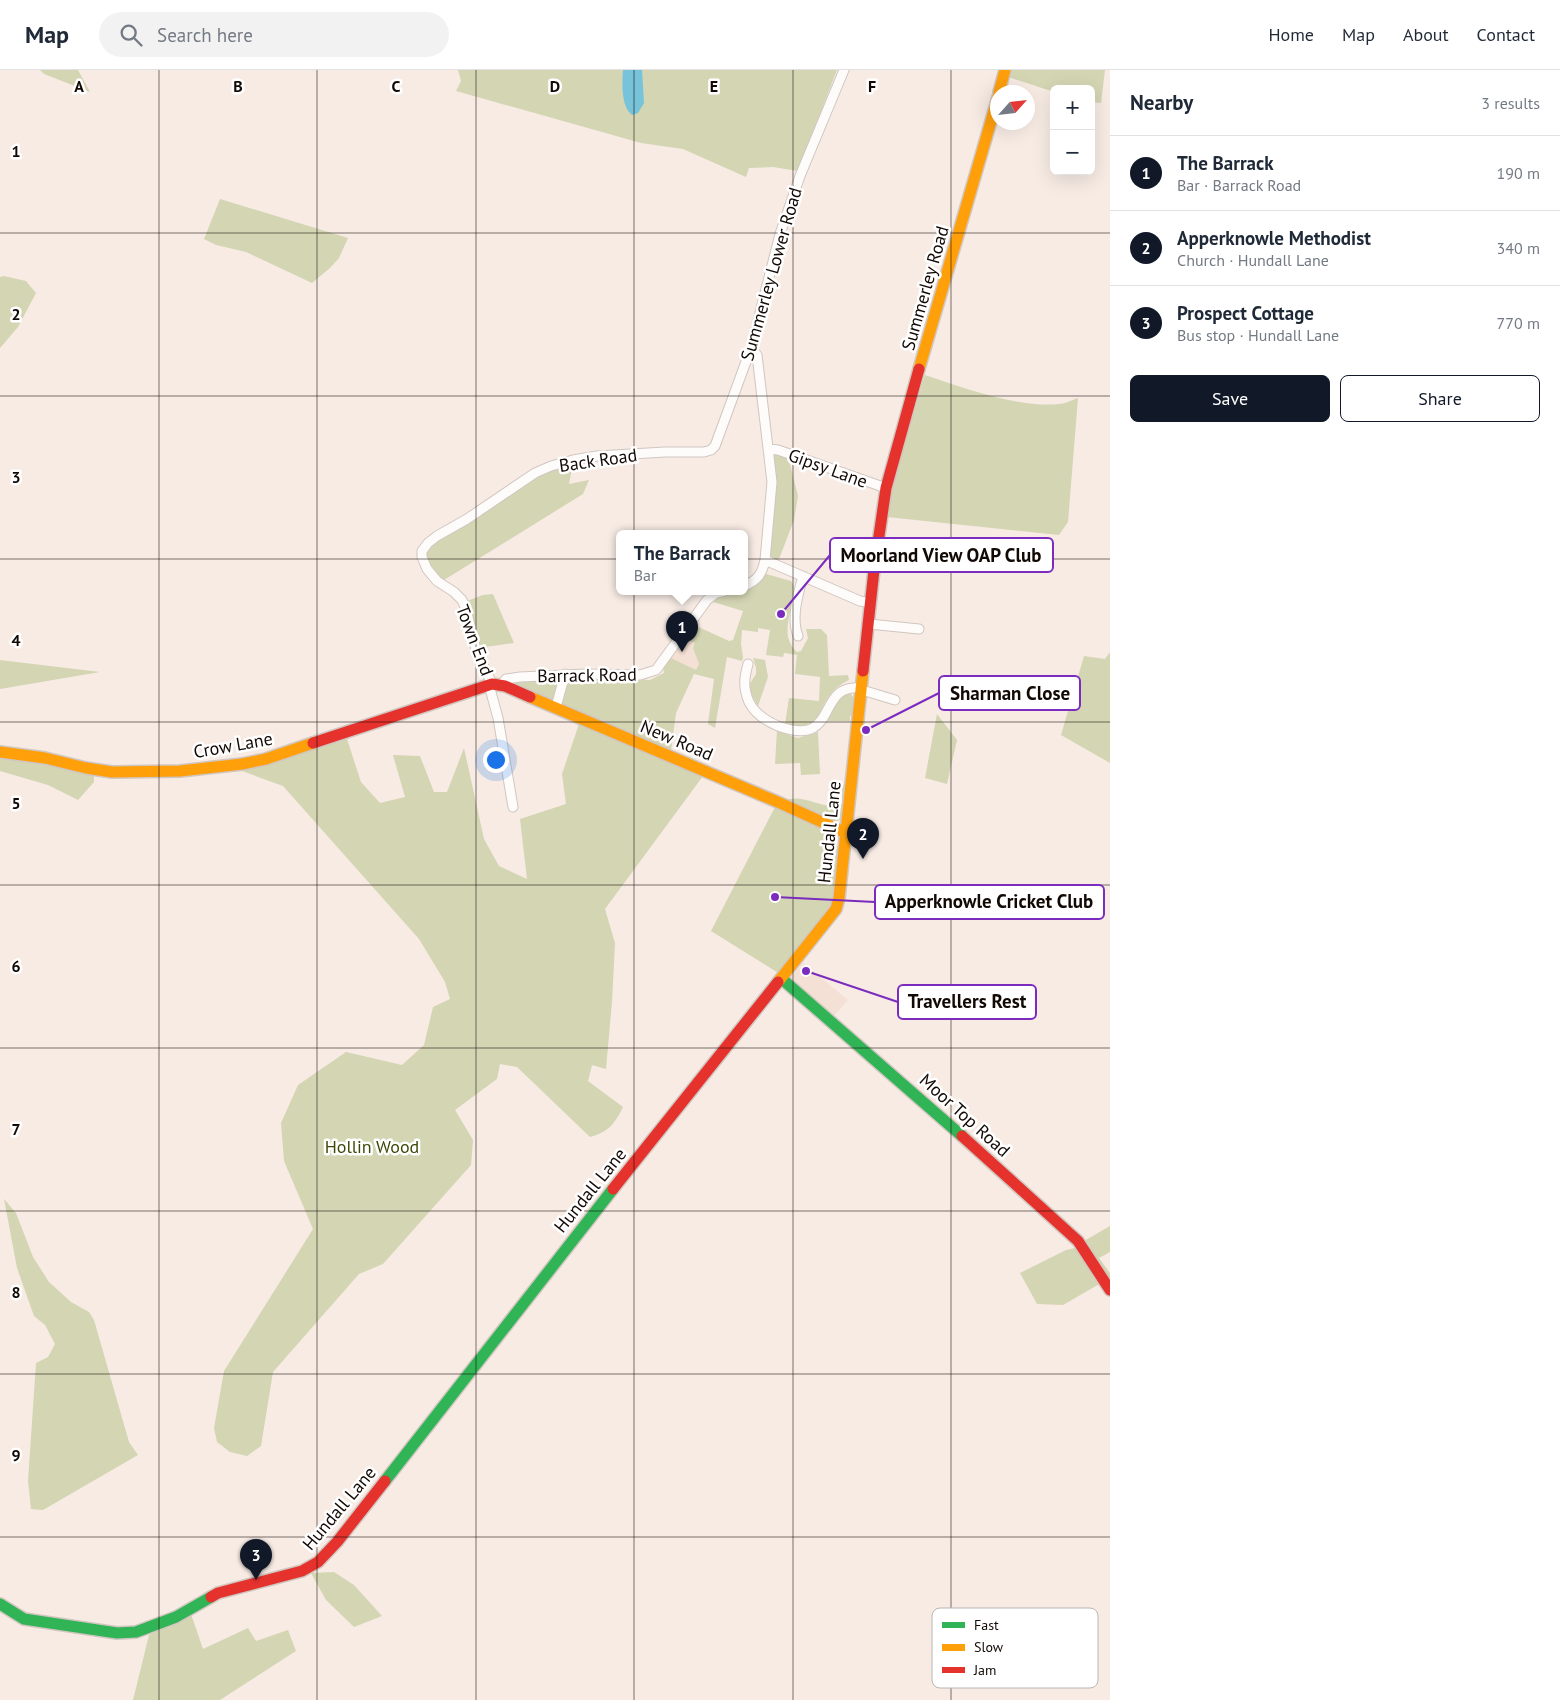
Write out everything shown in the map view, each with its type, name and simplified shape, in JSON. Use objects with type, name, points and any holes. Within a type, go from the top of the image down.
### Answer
[{"type":"street","name":"Summerley Lower Road","points":[[711,450],[715,446],[751,348],[780,234],[800,176],[844,70]]},
{"type":"street","points":[[1001,85],[1006,70]]},
{"type":"street","name":"Summerley Road","points":[[886,488],[990,125]]},
{"type":"street","points":[[748,584],[758,578],[762,572],[765,560],[772,482],[757,355],[751,348]]},
{"type":"street","name":"Gipsy Lane","points":[[769,449],[778,450],[886,488]]},
{"type":"street","name":"Back Road","points":[[422,551],[437,536],[467,519],[534,473],[551,466],[597,456],[704,452],[711,450]]},
{"type":"street","name":"Hundall Lane","points":[[0,1604],[30,1620],[108,1632],[128,1633],[145,1630],[176,1616],[218,1593],[302,1571],[318,1562],[337,1542],[581,1228],[782,979],[836,908],[839,898],[868,624],[886,488]]},
{"type":"street","name":"Town End","points":[[422,551],[422,557],[427,570],[437,581],[454,592],[462,600],[476,650],[494,685],[513,807]]},
{"type":"street","points":[[765,560],[860,601],[871,603]]},
{"type":"street","points":[[798,636],[795,628],[795,619],[803,576]]},
{"type":"street","name":"Barrack Road","points":[[494,685],[506,679],[520,677],[565,674],[640,675],[656,670],[707,600],[713,595]]},
{"type":"street","points":[[868,624],[919,629]]},
{"type":"street","points":[[749,669],[744,679],[744,687],[751,707],[770,722],[796,732],[812,729],[817,726],[834,698],[841,691],[851,687],[895,700]]},
{"type":"street","points":[[556,707],[565,674]]},
{"type":"street","name":"New Road","points":[[494,685],[556,707],[846,833]]},
{"type":"street","name":"Crow Lane","points":[[0,752],[45,758],[112,772],[180,771],[242,764],[266,759],[494,685]]},
{"type":"street","name":"Moor Top Road","points":[[782,979],[1064,1227],[1078,1242],[1110,1290]]},
{"type":"shaded area","points":[[683,638],[695,643],[693,648],[699,664],[696,670],[669,657]]},
{"type":"shaded area","points":[[803,963],[848,1000],[832,1018],[789,980]]},
{"type":"green space","points":[[40,70],[78,70],[90,92],[44,74]]},
{"type":"green space","points":[[458,70],[623,70],[625,106],[642,79],[642,70],[837,70],[798,171],[773,167],[749,168],[746,177],[683,149],[641,143],[456,91],[461,81]]},
{"type":"green space","points":[[1010,70],[1105,70],[1101,103],[1095,102],[1095,85],[1050,85],[1050,91],[1008,77]]},
{"type":"green space","points":[[220,199],[348,238],[339,258],[312,283],[246,252],[216,245],[204,239]]},
{"type":"green space","points":[[4,276],[26,281],[36,293],[18,327],[0,348],[0,277]]},
{"type":"green space","points":[[925,375],[991,396],[1026,403],[1061,404],[1078,398],[1068,522],[1059,535],[887,517],[893,481]]},
{"type":"green space","points":[[775,454],[788,456],[798,496],[794,520],[779,559],[770,559],[768,556],[772,458]]},
{"type":"green space","points":[[573,463],[569,484],[589,480],[583,494],[444,580],[435,571],[426,554],[435,542],[543,472]]},
{"type":"green space","points":[[766,574],[791,581],[793,593],[788,637],[791,645],[797,652],[801,651],[808,638],[806,629],[821,629],[827,635],[829,676],[848,675],[849,680],[838,686],[818,716],[810,724],[796,726],[785,724],[789,698],[819,701],[820,677],[795,674],[797,655],[784,653],[783,657],[766,655],[770,630],[758,628],[758,632],[742,630],[742,661],[727,657],[715,728],[708,724],[714,679],[694,674],[676,713],[671,751],[562,704],[564,692],[570,680],[577,678],[605,677],[650,680],[664,673],[663,668],[669,657],[696,670],[699,664],[693,648],[695,643],[683,638],[694,625],[729,641],[733,640],[743,611],[713,602],[715,598],[721,595],[748,595],[748,589],[759,582]]},
{"type":"green space","points":[[493,594],[514,643],[478,648],[467,601],[483,595]]},
{"type":"green space","points":[[1110,652],[1110,763],[1061,735],[1084,656],[1105,659]]},
{"type":"green space","points":[[753,658],[765,660],[768,677],[758,706],[750,692],[749,685],[756,674]]},
{"type":"green space","points":[[0,660],[100,672],[0,689]]},
{"type":"green space","points":[[558,680],[554,699],[548,699],[513,683],[515,681]]},
{"type":"green space","points":[[847,693],[853,697],[853,715],[850,716],[850,721],[827,721],[840,697]]},
{"type":"green space","points":[[937,714],[957,740],[947,784],[925,778]]},
{"type":"green space","name":"Hollin Wood","points":[[579,724],[703,776],[605,909],[615,943],[606,1069],[592,1065],[588,1081],[623,1107],[607,1130],[590,1137],[517,1067],[500,1064],[497,1079],[455,1110],[473,1140],[471,1165],[383,1264],[359,1274],[273,1372],[261,1446],[247,1456],[230,1452],[217,1442],[214,1428],[224,1371],[313,1229],[284,1161],[281,1123],[298,1085],[346,1052],[402,1065],[424,1045],[433,1007],[450,999],[445,982],[419,939],[283,786],[242,771],[347,739],[361,782],[380,803],[405,797],[393,755],[420,756],[434,792],[447,792],[464,748],[484,839],[499,866],[527,879],[520,819],[566,804],[562,774]]},
{"type":"green space","points":[[777,731],[798,738],[818,732],[820,774],[801,775],[800,763],[775,764]]},
{"type":"green space","points":[[0,753],[94,771],[94,782],[78,800],[48,785],[0,771]]},
{"type":"green space","points":[[847,783],[843,816],[835,822],[785,801],[799,799],[828,806],[842,804],[842,786]]},
{"type":"green space","points":[[775,807],[830,833],[836,840],[839,853],[831,905],[780,974],[711,931]]},
{"type":"green space","points":[[4,1199],[16,1213],[33,1257],[49,1282],[71,1302],[89,1312],[94,1320],[129,1442],[138,1455],[43,1510],[31,1509],[28,1481],[36,1363],[48,1357],[55,1344],[45,1325],[34,1316],[17,1268]]},
{"type":"green space","points":[[1110,1226],[1110,1252],[1099,1258],[1110,1273],[1110,1281],[1108,1279],[1063,1305],[1037,1304],[1020,1273],[1066,1250],[1089,1245],[1084,1241]]},
{"type":"green space","points":[[334,1572],[354,1585],[382,1616],[354,1627],[326,1600],[311,1573]]},
{"type":"green space","points":[[191,1614],[203,1649],[248,1628],[256,1641],[288,1630],[296,1651],[220,1700],[133,1700],[149,1635]]},
{"type":"water","points":[[623,70],[642,70],[644,103],[638,113],[632,115],[624,101]]},
{"type":"traffic: fast","points":[[782,979],[962,1136]]},
{"type":"traffic: fast","points":[[385,1481],[613,1189]]},
{"type":"traffic: fast","points":[[0,1604],[24,1619],[117,1633],[136,1632],[176,1617],[211,1597]]},
{"type":"traffic: slow","points":[[1001,85],[1005,70]]},
{"type":"traffic: slow","points":[[919,369],[990,125]]},
{"type":"traffic: slow","points":[[778,982],[836,909],[839,898],[863,671]]},
{"type":"traffic: slow","points":[[530,697],[846,833]]},
{"type":"traffic: slow","points":[[0,752],[45,758],[112,772],[180,771],[242,764],[266,759],[313,743]]},
{"type":"traffic: jam","points":[[863,671],[874,570],[886,488],[919,369]]},
{"type":"traffic: jam","points":[[313,743],[492,684],[505,686],[530,697]]},
{"type":"traffic: jam","points":[[613,1189],[778,982]]},
{"type":"traffic: jam","points":[[962,1136],[1078,1241],[1110,1290]]},
{"type":"traffic: jam","points":[[211,1597],[218,1593],[302,1571],[318,1562],[337,1542],[385,1481]]},
{"type":"place","name":"Moorland View OAP Club","points":[[781,614]]},
{"type":"place","name":"The Barrack","points":[[682,652]]},
{"type":"place","name":"Sharman Close","points":[[866,730]]},
{"type":"place","name":"Apperknowle Methodist","points":[[863,859]]},
{"type":"place","name":"Apperknowle Cricket Club","points":[[775,897]]},
{"type":"place","name":"Travellers Rest","points":[[806,971]]},
{"type":"place","name":"Prospect Cottage","points":[[256,1580]]}]
